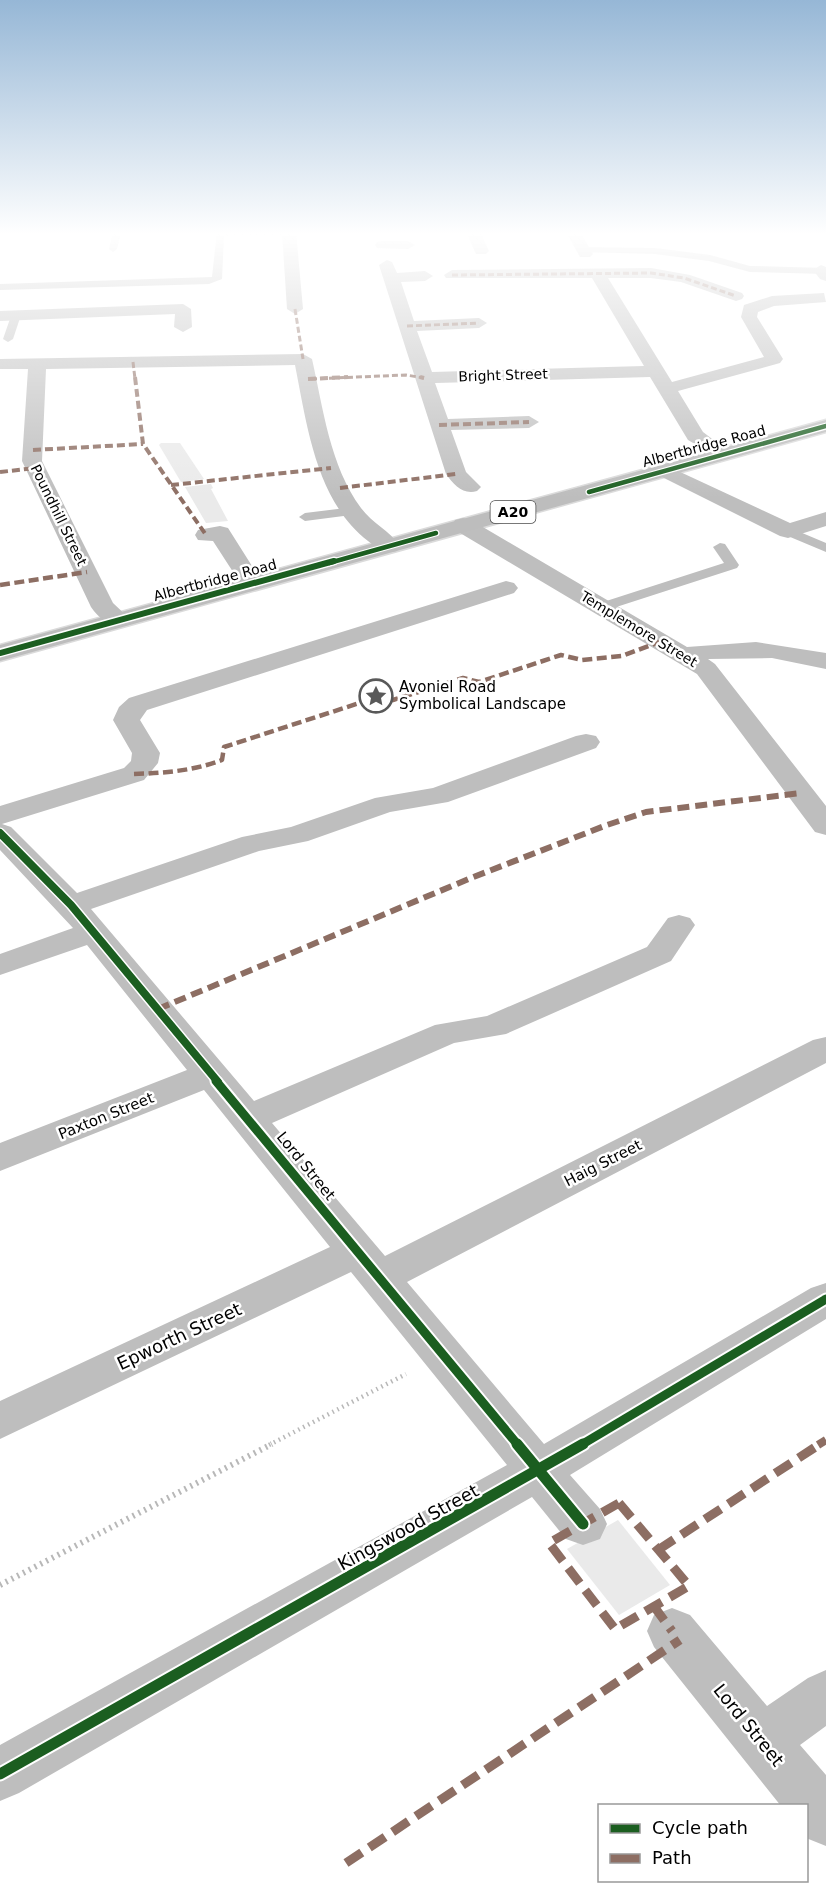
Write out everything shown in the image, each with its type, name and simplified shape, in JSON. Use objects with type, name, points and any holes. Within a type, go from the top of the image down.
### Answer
[{"type":"main road","name":"Albertbridge Road","points":[[0,653],[826,426]]},
{"type":"street","points":[[183,321],[183,327]]},
{"type":"street","points":[[405,321],[456,474],[470,487]]},
{"type":"street","points":[[625,321],[695,436],[722,454]]},
{"type":"street","points":[[665,389],[755,368],[774,359],[751,321]]},
{"type":"street","points":[[407,326],[479,323]]},
{"type":"street","points":[[0,364],[303,359],[326,457],[346,500],[371,535],[389,546]]},
{"type":"street","name":"Poundhill Street","points":[[38,363],[32,461],[103,607],[120,620]]},
{"type":"street","name":"Bright Street","points":[[424,378],[654,371]]},
{"type":"street","points":[[439,425],[529,422]]},
{"type":"street","points":[[663,470],[788,531],[826,519]]},
{"type":"street","name":"Templemore Street","points":[[463,525],[706,669],[826,826]]},
{"type":"street","points":[[206,535],[220,533],[243,570],[257,582]]},
{"type":"street","points":[[0,816],[134,774],[145,766],[148,755],[144,745],[127,724],[125,717],[128,709],[138,704],[506,588]]},
{"type":"street","points":[[685,655],[756,648],[782,650],[826,661]]},
{"type":"street","points":[[0,965],[83,918],[253,843],[297,835],[385,804],[438,796],[586,742]]},
{"type":"street","name":"Lord Street","points":[[0,833],[83,918],[583,1524]]},
{"type":"street","points":[[249,1118],[447,1033],[494,1026],[659,954],[679,925]]},
{"type":"street","name":"Haig Street","points":[[369,1264],[826,1048]]},
{"type":"street","name":"Paxton Street","points":[[0,1158],[211,1074]]},
{"type":"street","name":"Epworth Street","points":[[0,1421],[369,1264]]},
{"type":"street","name":"Kingswood Street","points":[[0,1774],[539,1470],[826,1299]]},
{"type":"street","name":"Lord Street","points":[[672,1631],[826,1818]]},
{"type":"street","points":[[762,1740],[826,1695]]},
{"type":"lane","points":[[8,321],[8,339]]},
{"type":"lane","points":[[305,517],[354,511]]},
{"type":"lane","points":[[788,531],[826,548]]},
{"type":"lane","points":[[602,607],[732,565],[720,547]]},
{"type":"path","points":[[0,1585],[443,1354]]},
{"type":"shaded area","points":[[161,443],[180,443],[204,479],[181,482],[159,445]]},
{"type":"shaded area","points":[[211,484],[213,488],[211,489],[228,521],[206,523],[185,487]]},
{"type":"shaded area","points":[[618,1520],[670,1585],[619,1615],[567,1549]]},
{"type":"marked path","points":[[297,321],[303,359]]},
{"type":"marked path","points":[[407,326],[479,323]]},
{"type":"marked path","points":[[133,362],[143,444],[206,535]]},
{"type":"marked path","points":[[308,379],[406,375],[424,378]]},
{"type":"marked path","points":[[439,425],[529,422]]},
{"type":"marked path","points":[[33,450],[143,444]]},
{"type":"marked path","points":[[0,472],[36,468]]},
{"type":"marked path","points":[[171,485],[331,468]]},
{"type":"marked path","points":[[340,488],[456,474]]},
{"type":"marked path","points":[[0,585],[87,572]]},
{"type":"marked path","points":[[134,774],[179,771],[211,764],[222,760],[224,747],[381,696],[393,700],[463,678],[479,682],[561,655],[582,660],[622,656],[662,641]]},
{"type":"marked path","points":[[158,1009],[471,878],[607,825],[646,812],[801,793]]},
{"type":"marked path","points":[[658,1550],[826,1440]]},
{"type":"marked path","points":[[653,1605],[615,1629],[549,1543],[619,1503],[689,1586],[653,1605],[672,1631]]},
{"type":"marked path","points":[[346,1863],[680,1640]]},
{"type":"cycle path","points":[[589,492],[826,426]]},
{"type":"cycle path","points":[[0,653],[436,533]]},
{"type":"cycle path","points":[[0,833],[71,905],[583,1524]]},
{"type":"cycle path","points":[[0,1774],[539,1470],[826,1299]]},
{"type":"place","name":"Avoniel Road Symbolical Landscape","points":[[376,696]]}]
